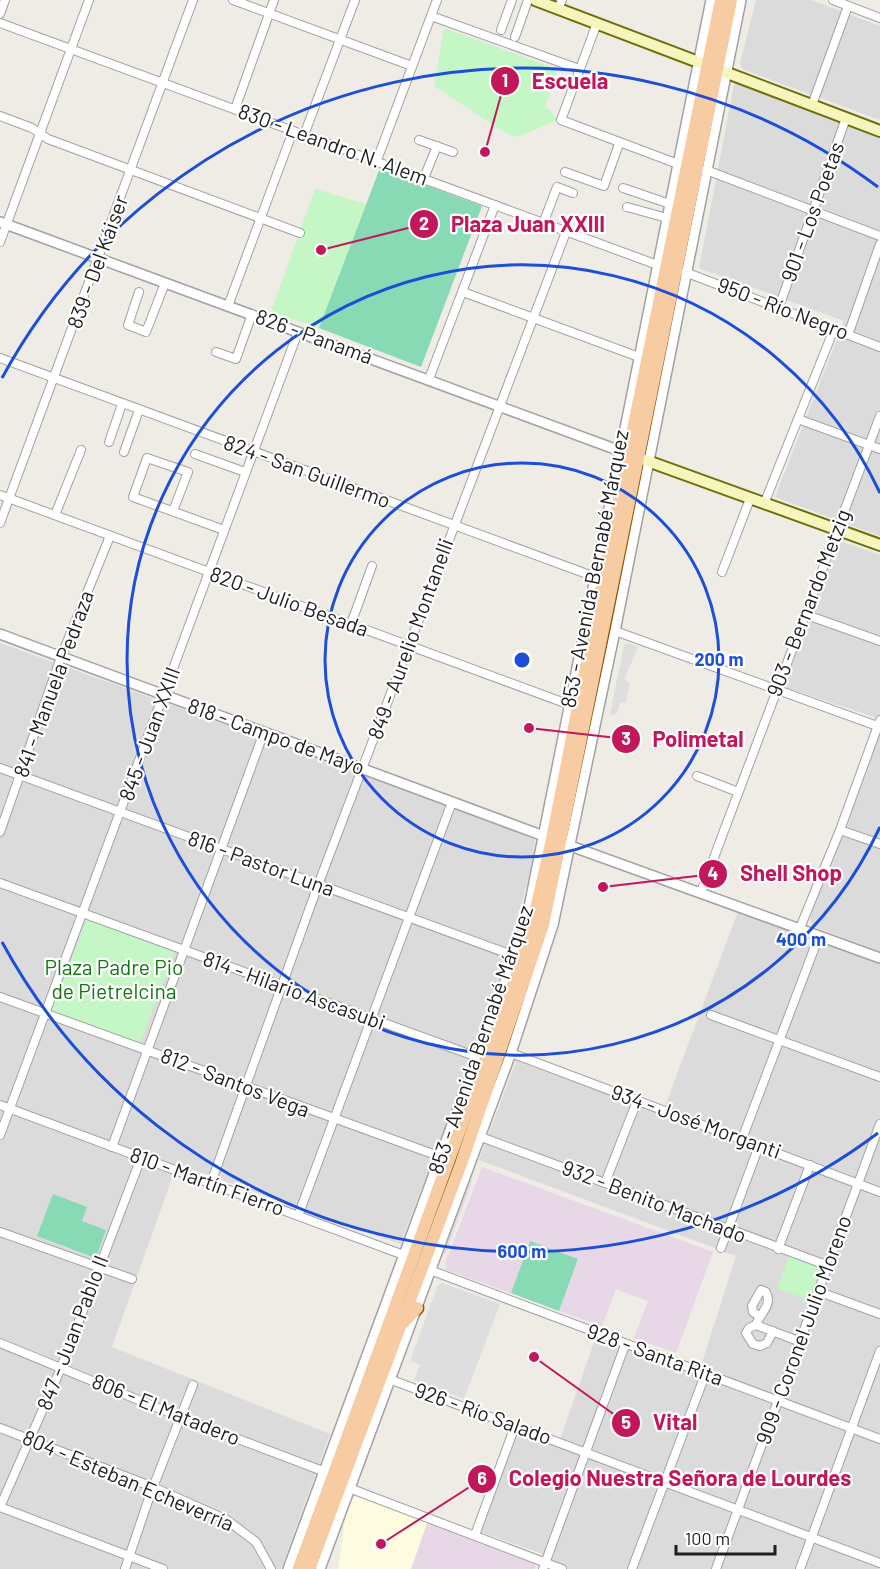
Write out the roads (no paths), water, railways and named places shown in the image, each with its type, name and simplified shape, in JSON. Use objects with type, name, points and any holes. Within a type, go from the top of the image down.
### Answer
[{"type":"main road","points":[[535,0],[560,4],[597,23],[880,131]]},
{"type":"main road","name":"853 - Avenida Bernabé Márquez","points":[[299,1569],[327,1473],[409,1257],[455,1162],[482,1059],[519,958],[557,841],[573,706],[633,456],[684,224],[721,0]]},
{"type":"main road","name":"853 - Avenida Bernabé Márquez","points":[[633,456],[662,266],[711,66],[731,0]]},
{"type":"main road","points":[[684,224],[698,209]]},
{"type":"main road","points":[[633,456],[880,545]]},
{"type":"main road","name":"853 - Avenida Bernabé Márquez","points":[[309,1569],[399,1328],[455,1162],[536,951],[604,579]]},
{"type":"main road","points":[[536,951],[550,936]]},
{"type":"main road","points":[[399,1328],[417,1308]]},
{"type":"street","points":[[0,14],[5,0]]},
{"type":"street","points":[[0,242],[3,223],[89,0]]},
{"type":"street","name":"839 - Del Káiser","points":[[0,523],[100,259],[193,0]]},
{"type":"street","points":[[233,0],[412,66]]},
{"type":"street","points":[[235,109],[274,0]]},
{"type":"street","points":[[304,135],[355,0]]},
{"type":"street","points":[[376,160],[437,0]]},
{"type":"street","points":[[501,30],[512,0]]},
{"type":"street","points":[[515,37],[528,0]]},
{"type":"street","name":"853 - Avenida Bernabé Márquez","points":[[604,579],[633,456],[685,272],[706,170],[711,66],[711,0]]},
{"type":"street","name":"853 - Avenida Bernabé Márquez","points":[[320,1569],[430,1270],[455,1162],[481,1137],[550,936],[557,841],[615,631],[633,456],[639,357],[662,266],[667,218],[678,164],[711,66],[741,0]]},
{"type":"street","points":[[833,0],[880,18]]},
{"type":"street","points":[[812,105],[848,6]]},
{"type":"street","points":[[431,16],[579,69]]},
{"type":"street","name":"830 - Leandro N. Alem","points":[[0,23],[662,266]]},
{"type":"street","points":[[597,23],[561,120],[619,144],[678,164]]},
{"type":"street","points":[[0,116],[48,139],[300,233]]},
{"type":"street","name":"901 - Los Poetas","points":[[779,307],[846,118]]},
{"type":"street","points":[[228,306],[293,131]]},
{"type":"street","points":[[419,140],[453,152]]},
{"type":"street","points":[[565,172],[604,186],[619,144]]},
{"type":"street","points":[[424,178],[436,146]]},
{"type":"street","points":[[706,170],[880,236]]},
{"type":"street","points":[[543,224],[557,188],[573,194]]},
{"type":"street","points":[[622,188],[670,204]]},
{"type":"street","points":[[429,379],[495,206]]},
{"type":"street","points":[[627,207],[667,218]]},
{"type":"street","name":"826 - Panamá","points":[[3,223],[633,456]]},
{"type":"street","name":"849 - Aurelio Montanelli","points":[[211,1183],[318,885],[566,232]]},
{"type":"street","points":[[848,334],[880,244]]},
{"type":"street","name":"950 - Río Negro","points":[[685,272],[880,347]]},
{"type":"street","points":[[140,292],[128,325],[146,332],[165,283]]},
{"type":"street","points":[[463,292],[639,357]]},
{"type":"street","points":[[216,352],[236,359],[252,314]]},
{"type":"street","points":[[764,504],[834,329]]},
{"type":"street","name":"845 - Juan XXIII","points":[[0,1135],[298,332]]},
{"type":"street","name":"824 - San Guillermo","points":[[0,358],[453,526],[604,579]]},
{"type":"street","points":[[109,441],[122,404]]},
{"type":"street","points":[[124,452],[139,410]]},
{"type":"street","name":"903 - Bernardo Metzig","points":[[701,892],[880,416]]},
{"type":"street","points":[[798,419],[880,449]]},
{"type":"street","points":[[55,515],[81,450]]},
{"type":"street","points":[[195,454],[245,472]]},
{"type":"street","points":[[173,511],[188,472],[147,458],[133,497],[224,530]]},
{"type":"street","name":"820 - Julio Besada","points":[[0,495],[573,706]]},
{"type":"street","points":[[722,572],[750,499]]},
{"type":"street","name":"841 - Manuela Pedraza","points":[[0,832],[61,657],[110,536]]},
{"type":"street","points":[[351,624],[372,566]]},
{"type":"street","points":[[804,614],[880,641]]},
{"type":"street","points":[[615,631],[776,690],[879,724],[840,830],[800,928]]},
{"type":"street","name":"818 - Campo de Mayo","points":[[0,634],[557,841],[880,958]]},
{"type":"street","points":[[112,1147],[264,732]]},
{"type":"street","name":"816 - Pastor Luna","points":[[0,768],[519,958]]},
{"type":"street","points":[[697,776],[738,792]]},
{"type":"street","points":[[298,1216],[452,802]]},
{"type":"street","points":[[840,830],[880,844]]},
{"type":"street","name":"814 - Hilario Ascasubi","points":[[0,883],[482,1059]]},
{"type":"street","points":[[742,1139],[819,936]]},
{"type":"street","name":"812 - Santos Vega","points":[[0,997],[455,1162]]},
{"type":"street","points":[[711,1015],[880,1077]]},
{"type":"street","name":"934 - José Morganti","points":[[511,1053],[880,1192]]},
{"type":"street","points":[[605,1183],[637,1101]]},
{"type":"street","name":"810 - Martín Fierro","points":[[0,1105],[409,1257]]},
{"type":"street","name":"909 - Coronel Julio Moreno","points":[[716,1569],[880,1124]]},
{"type":"street","name":"932 - Benito Machado","points":[[481,1137],[829,1266]]},
{"type":"street","points":[[721,1248],[759,1146]]},
{"type":"street","name":"847 - Juan Pablo II","points":[[0,1507],[61,1368],[141,1158]]},
{"type":"street","points":[[778,1249],[810,1164]]},
{"type":"street","points":[[0,1232],[132,1279]]},
{"type":"street","name":"928 - Santa Rita","points":[[430,1270],[880,1439]]},
{"type":"street","points":[[820,1292],[880,1314]]},
{"type":"street","points":[[756,1325],[759,1316]]},
{"type":"street","points":[[773,1331],[767,1343],[757,1345],[750,1341],[747,1334],[749,1328],[756,1325],[773,1331],[801,1342]]},
{"type":"street","name":"806 - El Matadero","points":[[0,1343],[180,1417],[327,1473]]},
{"type":"street","points":[[544,1566],[625,1345]]},
{"type":"street","points":[[800,1569],[880,1351]]},
{"type":"street","points":[[632,1569],[705,1375]]},
{"type":"street","name":"926 - Río Salado","points":[[389,1379],[880,1563]]},
{"type":"street","points":[[125,1569],[153,1487],[193,1385]]},
{"type":"street","points":[[475,1535],[515,1426]]},
{"type":"street","name":"804 - Esteban Echeverría","points":[[0,1428],[31,1438],[219,1515],[243,1530],[262,1549],[271,1569]]},
{"type":"street","name":"853 - Avenida Bernabé Márquez","points":[[288,1569],[327,1473]]},
{"type":"street","points":[[349,1488],[475,1535],[544,1566],[562,1569]]},
{"type":"street","points":[[0,1507],[163,1569]]},
{"type":"place","name":"Escuela","points":[[485,152]]},
{"type":"place","name":"Plaza Juan XXIII","points":[[321,250]]},
{"type":"place","name":"Polimetal","points":[[529,728]]},
{"type":"place","name":"Shell Shop","points":[[603,887]]},
{"type":"place","name":"Vital","points":[[534,1357]]},
{"type":"place","name":"Colegio Nuestra Señora de Lourdes","points":[[381,1544]]},
{"type":"park label","name":"Plaza Padre Pio de Pietrelcina","points":[[114,980]]}]
